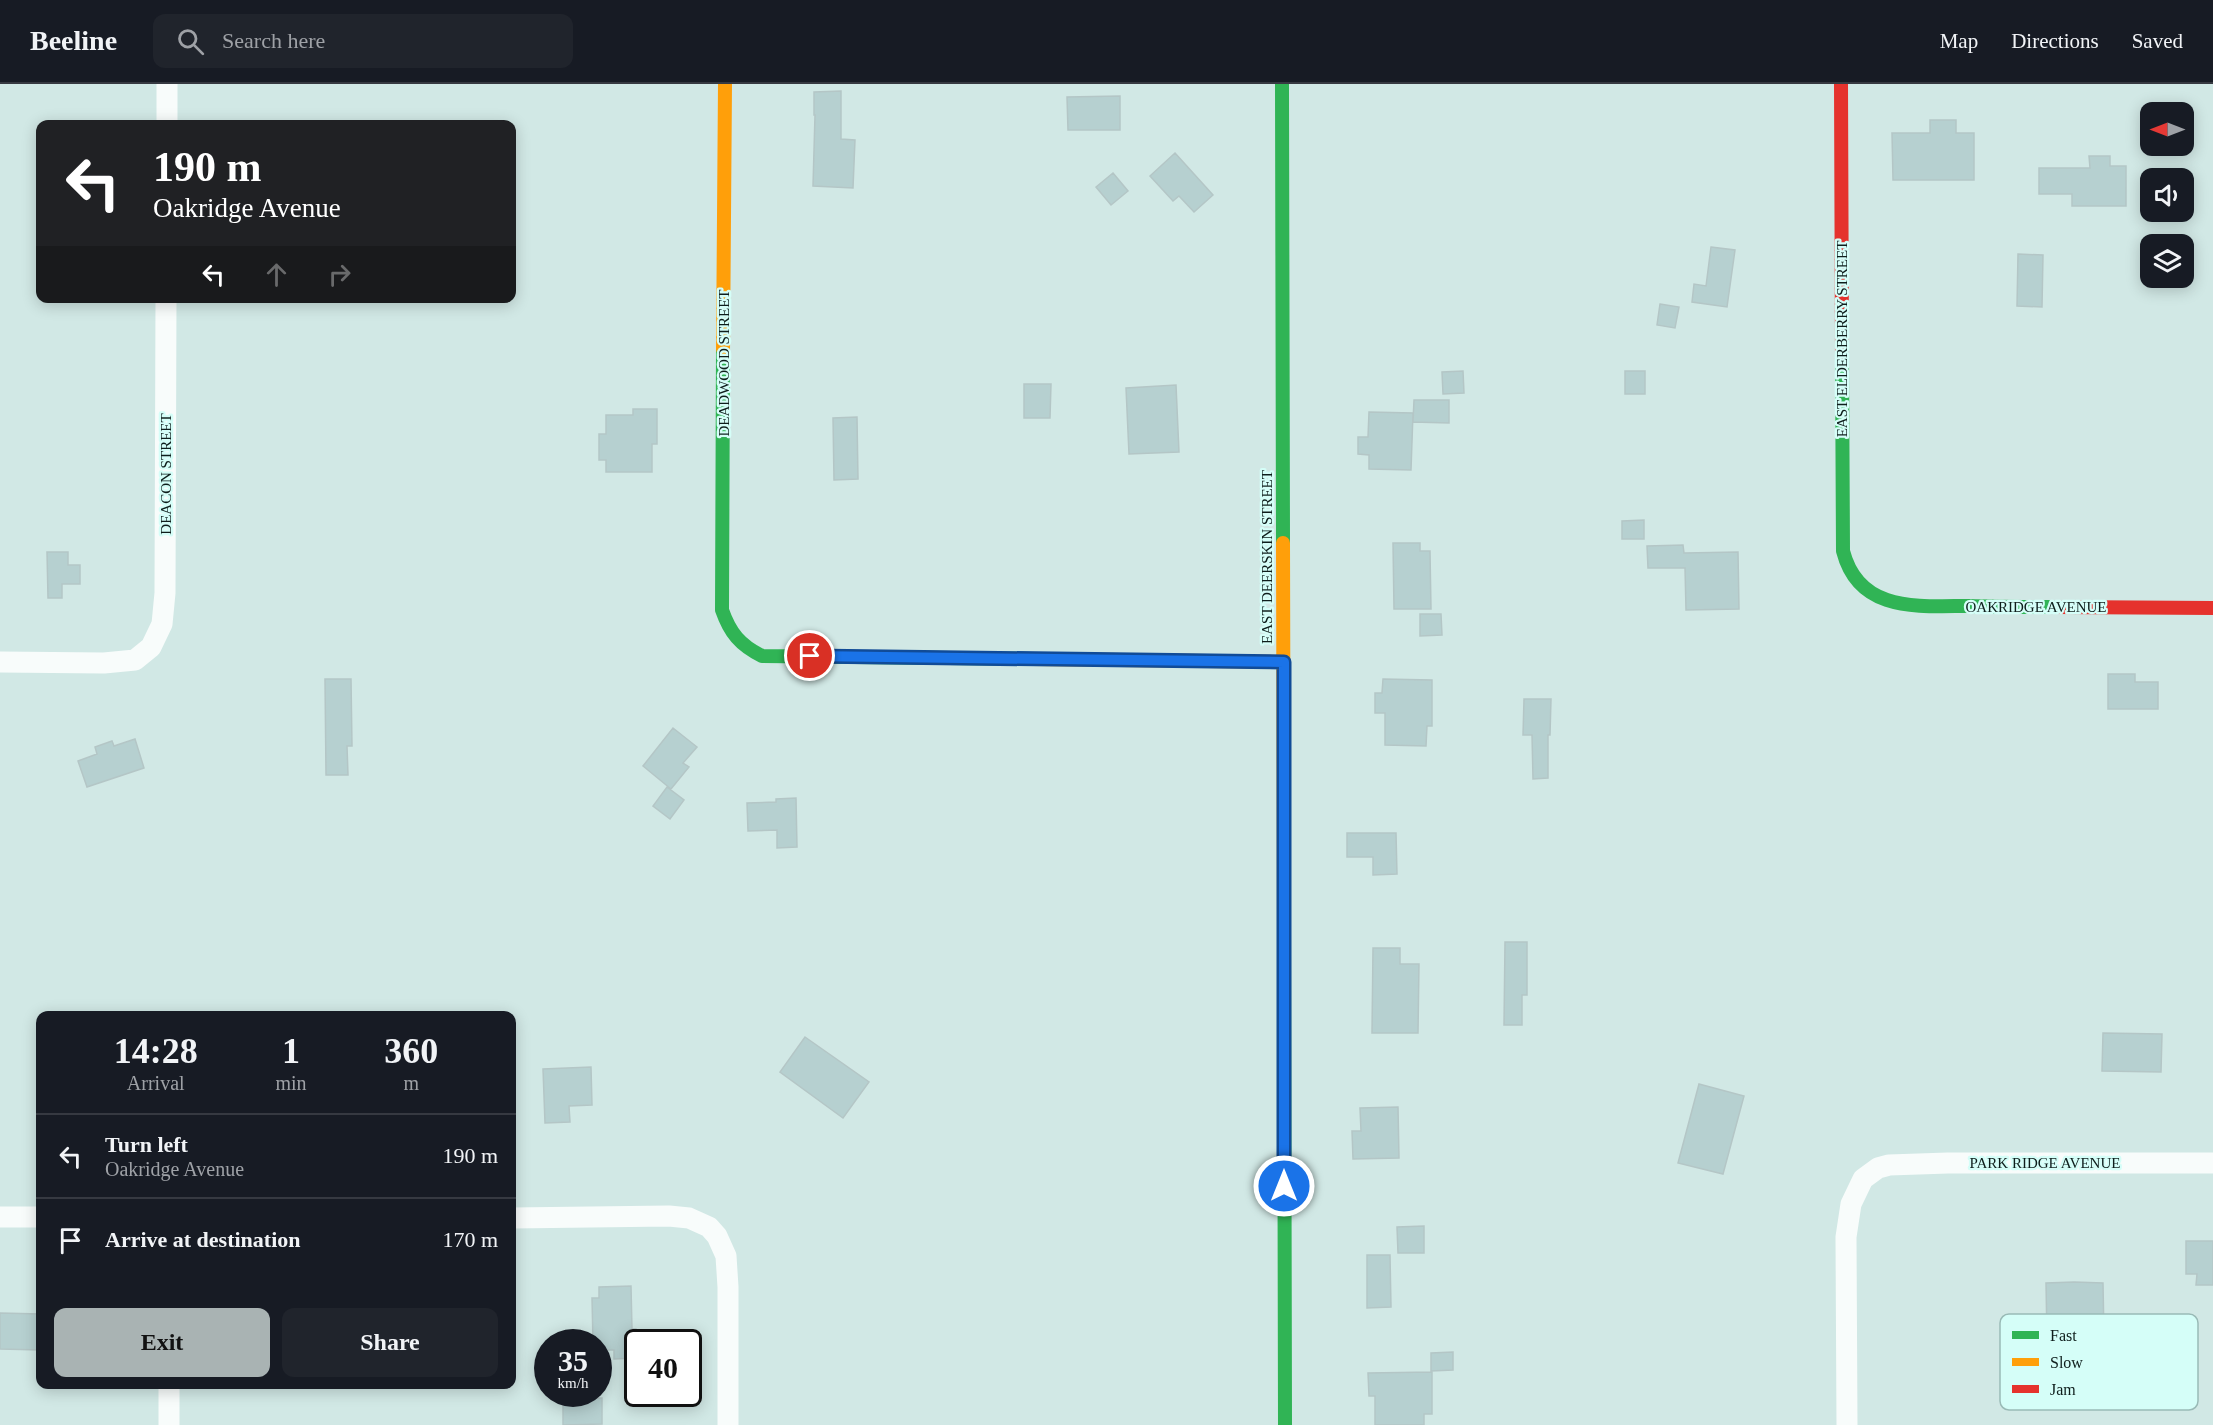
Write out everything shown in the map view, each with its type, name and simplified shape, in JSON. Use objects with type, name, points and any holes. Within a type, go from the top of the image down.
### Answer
[{"type":"street","points":[[167,84],[167,120]]},
{"type":"street","name":"DEADWOOD STREET","points":[[725,84],[722,610],[735,639],[743,647],[762,656],[1284,662]]},
{"type":"street","name":"EAST DEERSKIN STREET","points":[[1282,84],[1285,1425]]},
{"type":"street","name":"EAST ELDERBERRY STREET","points":[[1841,84],[1843,551],[1849,573],[1862,589]]},
{"type":"street","name":"DEACON STREET","points":[[0,662],[104,663],[135,660],[151,647],[162,624],[165,593],[166,303]]},
{"type":"street","name":"OAKRIDGE AVENUE","points":[[1862,589],[1897,605],[1914,606],[2213,608]]},
{"type":"street","name":"PARK RIDGE AVENUE","points":[[1847,1425],[1846,1237],[1851,1204],[1863,1179],[1878,1168],[1948,1163],[2213,1163]]},
{"type":"street","points":[[516,1218],[669,1216],[688,1218],[709,1227],[717,1236],[726,1256],[729,1425]]},
{"type":"street","points":[[0,1217],[36,1217]]},
{"type":"street","points":[[169,1389],[169,1425]]},
{"type":"building","points":[[841,91],[841,139],[855,140],[853,188],[813,186],[814,92]]},
{"type":"building","points":[[1120,96],[1120,130],[1068,130],[1067,97]]},
{"type":"building","points":[[1930,120],[1956,120],[1956,133],[1974,133],[1974,180],[1893,180],[1892,133],[1930,133]]},
{"type":"building","points":[[1175,153],[1213,195],[1194,212],[1179,196],[1173,201],[1150,176]]},
{"type":"building","points":[[2089,156],[2110,156],[2110,166],[2126,166],[2126,206],[2072,206],[2072,194],[2039,194],[2039,168],[2090,168]]},
{"type":"building","points":[[1113,173],[1128,191],[1111,205],[1096,187]]},
{"type":"building","points":[[1711,247],[1735,250],[1727,307],[1692,302],[1694,284],[1706,286]]},
{"type":"building","points":[[2018,254],[2043,255],[2042,307],[2017,306]]},
{"type":"building","points":[[1660,304],[1679,307],[1675,328],[1657,325]]},
{"type":"building","points":[[1463,371],[1464,393],[1443,394],[1442,372]]},
{"type":"building","points":[[1625,371],[1645,371],[1645,394],[1625,394]]},
{"type":"building","points":[[1024,384],[1051,384],[1050,418],[1024,418]]},
{"type":"building","points":[[1176,385],[1179,452],[1129,454],[1126,388]]},
{"type":"building","points":[[1414,400],[1449,400],[1449,423],[1413,422]]},
{"type":"building","points":[[633,409],[657,409],[657,444],[652,444],[652,472],[606,472],[606,460],[599,460],[599,434],[606,434],[606,415],[633,415]]},
{"type":"building","points":[[1369,412],[1413,413],[1411,470],[1369,469],[1369,455],[1358,454],[1358,437],[1368,437]]},
{"type":"building","points":[[857,417],[858,479],[834,480],[833,418]]},
{"type":"building","points":[[1644,520],[1644,539],[1622,539],[1622,521]]},
{"type":"building","points":[[1393,543],[1420,543],[1420,551],[1430,551],[1431,609],[1394,609]]},
{"type":"building","points":[[1683,545],[1684,553],[1738,552],[1739,609],[1686,610],[1685,568],[1648,568],[1647,546]]},
{"type":"building","points":[[47,552],[68,552],[68,565],[80,565],[80,584],[62,584],[62,598],[48,598]]},
{"type":"building","points":[[1420,614],[1441,614],[1442,635],[1420,636]]},
{"type":"building","points":[[2108,674],[2135,674],[2135,682],[2158,682],[2158,709],[2108,709]]},
{"type":"building","points":[[325,679],[351,679],[352,746],[347,746],[348,775],[326,775]]},
{"type":"building","points":[[1383,679],[1432,680],[1432,726],[1427,726],[1426,746],[1385,745],[1385,713],[1375,713],[1375,693],[1382,693]]},
{"type":"building","points":[[1524,699],[1551,699],[1548,778],[1533,779],[1532,735],[1523,735]]},
{"type":"building","points":[[673,728],[697,747],[683,763],[689,767],[671,789],[643,766]]},
{"type":"building","points":[[135,739],[144,768],[87,787],[78,761],[97,754],[95,747],[112,741],[114,746]]},
{"type":"building","points":[[667,787],[684,800],[670,819],[653,806]]},
{"type":"building","points":[[796,798],[797,847],[777,848],[777,830],[748,831],[747,803],[776,802],[776,799]]},
{"type":"building","points":[[1347,833],[1396,833],[1397,874],[1373,875],[1373,857],[1347,857]]},
{"type":"building","points":[[1505,942],[1527,942],[1527,995],[1522,995],[1522,1025],[1504,1025]]},
{"type":"building","points":[[1373,948],[1400,948],[1400,964],[1419,964],[1418,1033],[1372,1033]]},
{"type":"building","points":[[2103,1033],[2162,1034],[2161,1072],[2102,1071]]},
{"type":"building","points":[[805,1037],[869,1082],[843,1118],[780,1072]]},
{"type":"building","points":[[591,1067],[592,1105],[569,1106],[570,1122],[545,1123],[543,1069]]},
{"type":"building","points":[[1699,1084],[1744,1096],[1723,1174],[1678,1163]]},
{"type":"building","points":[[1398,1107],[1399,1158],[1353,1159],[1352,1131],[1361,1131],[1360,1108]]},
{"type":"building","points":[[1424,1226],[1424,1253],[1398,1253],[1397,1227]]},
{"type":"building","points":[[2186,1241],[2213,1241],[2213,1285],[2196,1285],[2197,1274],[2186,1274]]},
{"type":"building","points":[[1367,1255],[1390,1255],[1391,1307],[1367,1308]]},
{"type":"building","points":[[2046,1283],[2103,1283],[2104,1314],[2047,1314]]},
{"type":"building","points":[[631,1286],[632,1329],[624,1329],[624,1359],[614,1359],[612,1329],[593,1329],[592,1298],[599,1298],[599,1287]]},
{"type":"building","points":[[0,1313],[36,1314],[36,1350],[0,1349]]},
{"type":"building","points":[[1453,1352],[1453,1370],[1431,1371],[1431,1353]]},
{"type":"building","points":[[1432,1372],[1432,1414],[1424,1414],[1424,1425],[1375,1425],[1375,1396],[1369,1396],[1368,1373]]},
{"type":"building","points":[[563,1407],[602,1407],[602,1424],[563,1425]]},
{"type":"traffic: fast","points":[[1282,84],[1283,543]]},
{"type":"traffic: fast","points":[[723,349],[722,610],[732,632],[742,643],[762,656],[1034,659]]},
{"type":"traffic: fast","points":[[1842,357],[1843,551],[1851,571],[1862,586],[1876,596],[1911,605],[2057,607]]},
{"type":"traffic: fast","points":[[1284,931],[1285,1425]]},
{"type":"traffic: slow","points":[[723,349],[725,84]]},
{"type":"traffic: slow","points":[[1283,543],[1284,931]]},
{"type":"traffic: slow","points":[[1034,659],[1284,662]]},
{"type":"traffic: jam","points":[[1841,84],[1842,357]]},
{"type":"traffic: jam","points":[[2057,607],[2213,608]]},
{"type":"route","points":[[810,656],[1284,662],[1284,1186]]}]
